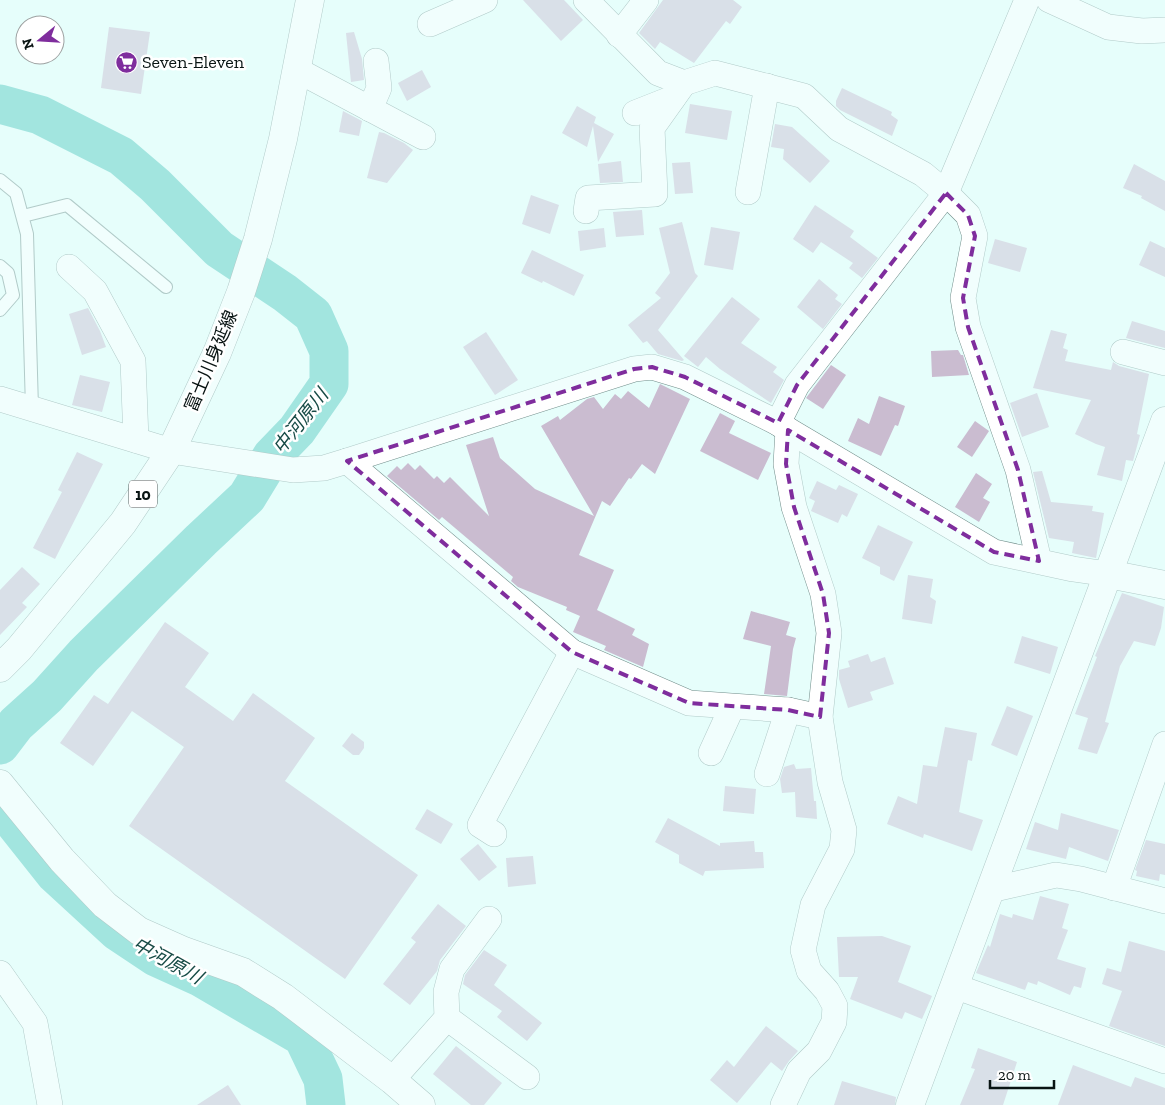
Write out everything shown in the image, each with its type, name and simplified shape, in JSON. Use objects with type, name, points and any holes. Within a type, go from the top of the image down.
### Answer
[{"type":"street","name":"富士川身延線","points":[[0,668],[19,649],[122,523],[171,451],[216,353],[258,239],[283,139],[310,0]]},
{"type":"street","points":[[430,24],[485,0]]},
{"type":"street","points":[[586,0],[619,35],[679,91]]},
{"type":"street","points":[[619,35],[646,0]]},
{"type":"street","points":[[783,1105],[800,1071],[819,1051],[834,1022],[835,1006],[827,991],[809,971],[803,950],[813,905],[842,849],[844,830],[830,782],[820,717],[829,633],[823,594],[794,507],[786,464],[783,426],[797,385],[946,193],[1027,0]]},
{"type":"street","points":[[1049,0],[1108,27],[1142,31],[1165,30]]},
{"type":"street","points":[[370,109],[379,88],[376,61]]},
{"type":"street","points":[[297,70],[423,137]]},
{"type":"street","points":[[635,113],[715,73],[804,96],[840,129],[923,174],[968,215],[975,236],[963,298],[968,327],[1018,470],[1038,561]]},
{"type":"street","points":[[748,192],[767,86]]},
{"type":"street","points":[[586,211],[588,198],[656,194],[652,128],[679,91]]},
{"type":"street","points":[[69,267],[95,291],[133,361],[136,440]]},
{"type":"street","points":[[1123,352],[1165,364]]},
{"type":"street","points":[[0,400],[171,451],[293,470],[324,468],[634,368],[652,367],[686,377],[783,426],[994,552],[1073,569],[1165,585]]},
{"type":"street","points":[[910,1105],[1165,421]]},
{"type":"street","points":[[347,461],[572,652],[689,703],[788,710],[820,717]]},
{"type":"street","points":[[494,834],[480,824],[572,652]]},
{"type":"street","points":[[711,753],[732,707]]},
{"type":"street","points":[[766,774],[788,710]]},
{"type":"street","points":[[1114,888],[1164,754]]},
{"type":"street","points":[[0,784],[62,860],[105,905],[140,931],[184,951],[243,972],[283,996],[392,1080],[421,1105]]},
{"type":"street","points":[[990,890],[1056,875],[1081,879],[1165,901]]},
{"type":"street","points":[[392,1080],[447,1018],[446,992],[452,969],[489,919]]},
{"type":"street","points":[[0,973],[36,1023],[50,1105]]},
{"type":"street","points":[[954,986],[1165,1061]]},
{"type":"street","points":[[447,1018],[526,1077]]},
{"type":"lane","points":[[0,180],[16,193],[28,234],[32,408]]},
{"type":"lane","points":[[23,216],[67,205],[166,287]]},
{"type":"lane","points":[[0,266],[8,273],[13,295],[0,310]]},
{"type":"highlighted area","points":[[946,193],[968,215],[975,236],[963,298],[968,327],[1018,470],[1039,561],[994,552],[788,430],[786,464],[794,507],[823,594],[829,633],[820,717],[788,710],[689,703],[572,652],[347,461],[634,369],[652,367],[685,377],[778,423],[797,385]]},
{"type":"building","points":[[523,0],[564,0],[583,20],[561,41]]},
{"type":"building","points":[[663,0],[733,0],[742,7],[730,24],[726,21],[694,63],[660,42],[655,49],[639,33]]},
{"type":"building","points":[[109,27],[150,32],[141,94],[101,88]]},
{"type":"building","points":[[354,32],[362,59],[364,80],[351,82],[346,33]]},
{"type":"building","points":[[422,70],[431,87],[407,101],[398,83]]},
{"type":"building","points":[[842,88],[892,112],[891,115],[898,120],[892,136],[840,110],[836,106],[836,101]]},
{"type":"building","points":[[690,104],[732,111],[727,140],[685,133]]},
{"type":"building","points":[[577,106],[596,117],[594,123],[614,134],[598,162],[593,126],[587,147],[562,133]]},
{"type":"building","points":[[343,111],[362,121],[359,136],[339,132]]},
{"type":"building","points":[[775,124],[792,127],[830,161],[810,183],[783,159],[784,149],[771,147]]},
{"type":"building","points":[[379,132],[404,143],[413,150],[387,183],[367,178]]},
{"type":"building","points":[[621,161],[623,182],[600,183],[598,164]]},
{"type":"building","points":[[690,162],[693,193],[675,194],[672,163]]},
{"type":"building","points":[[1134,164],[1165,181],[1165,211],[1141,198],[1142,196],[1123,188]]},
{"type":"building","points":[[531,195],[559,205],[550,234],[522,224]]},
{"type":"building","points":[[815,205],[854,231],[850,237],[878,258],[862,278],[849,268],[853,263],[821,242],[813,253],[793,239]]},
{"type":"building","points":[[642,210],[644,235],[616,237],[613,212]]},
{"type":"building","points":[[682,222],[695,273],[698,276],[658,330],[684,360],[682,361],[658,354],[647,341],[643,343],[628,325],[661,298],[655,293],[670,273],[659,228]]},
{"type":"building","points":[[711,227],[740,232],[733,270],[704,265]]},
{"type":"building","points":[[604,228],[606,247],[580,251],[578,231]]},
{"type":"building","points":[[995,239],[1027,248],[1020,272],[988,263]]},
{"type":"building","points":[[1150,241],[1165,248],[1165,277],[1139,265]]},
{"type":"building","points":[[532,250],[584,275],[574,296],[521,273]]},
{"type":"building","points":[[819,279],[838,295],[835,299],[842,304],[823,329],[797,307]]},
{"type":"building","points":[[732,297],[760,319],[741,343],[777,367],[773,372],[784,380],[771,403],[720,369],[706,357],[698,367],[684,356]]},
{"type":"building","points":[[88,308],[106,347],[82,355],[69,314]]},
{"type":"building","points":[[1132,321],[1165,331],[1165,348],[1126,338]]},
{"type":"building","points":[[1051,330],[1067,334],[1063,348],[1068,350],[1065,361],[1111,370],[1113,362],[1119,366],[1149,374],[1137,434],[1140,435],[1133,461],[1126,460],[1122,481],[1097,475],[1105,447],[1075,434],[1091,400],[1033,388]]},
{"type":"building","points":[[486,332],[518,380],[495,395],[463,347]]},
{"type":"building","points":[[958,350],[963,355],[969,375],[932,377],[931,351]]},
{"type":"building","points":[[831,365],[846,375],[823,409],[806,398]]},
{"type":"building","points":[[80,375],[110,382],[102,412],[72,405]]},
{"type":"building","points":[[660,384],[690,399],[655,474],[642,464],[631,479],[629,478],[610,506],[602,501],[579,555],[614,570],[597,610],[635,629],[632,635],[649,644],[643,667],[604,650],[606,646],[573,632],[580,616],[566,610],[567,607],[518,587],[511,581],[513,577],[442,517],[439,520],[387,476],[397,466],[401,470],[408,463],[415,470],[420,465],[434,479],[437,476],[444,483],[450,477],[489,516],[466,445],[493,437],[500,458],[535,489],[594,516],[541,426],[558,416],[560,420],[587,399],[594,397],[603,409],[615,394],[621,399],[628,391],[649,408]]},
{"type":"building","points":[[1037,393],[1049,427],[1022,437],[1010,403]]},
{"type":"building","points":[[879,396],[905,406],[898,426],[895,425],[881,456],[848,441],[858,418],[869,424]]},
{"type":"building","points":[[720,413],[735,421],[729,433],[771,453],[758,480],[700,451]]},
{"type":"building","points":[[975,421],[989,431],[972,457],[957,447]]},
{"type":"building","points":[[77,452],[103,464],[55,559],[33,548],[62,492],[58,490]]},
{"type":"building","points":[[1042,471],[1051,502],[1093,506],[1092,511],[1104,513],[1096,558],[1072,553],[1074,542],[1049,538],[1033,472]]},
{"type":"building","points":[[976,473],[992,484],[983,498],[990,502],[979,522],[955,507]]},
{"type":"building","points":[[817,481],[836,490],[839,485],[858,494],[847,517],[842,514],[838,523],[811,511],[815,501],[809,498]]},
{"type":"building","points":[[878,525],[913,542],[894,581],[880,574],[880,567],[862,558]]},
{"type":"building","points":[[22,567],[40,584],[22,603],[27,607],[0,635],[0,590]]},
{"type":"building","points":[[908,575],[933,579],[930,597],[936,601],[932,624],[902,619]]},
{"type":"building","points":[[1122,593],[1164,607],[1161,628],[1155,646],[1134,641],[1120,666],[1105,722],[1109,723],[1097,754],[1078,749],[1088,718],[1075,714],[1097,657],[1095,656]]},
{"type":"building","points":[[751,611],[790,622],[786,635],[796,638],[787,696],[764,694],[771,646],[743,639]]},
{"type":"building","points":[[165,622],[209,653],[185,687],[233,721],[253,693],[315,738],[285,781],[418,875],[345,979],[129,826],[184,747],[132,711],[93,766],[60,743],[94,695],[108,704]]},
{"type":"building","points":[[1022,636],[1058,647],[1050,674],[1014,663]]},
{"type":"building","points":[[868,654],[871,662],[885,657],[894,684],[870,692],[873,700],[848,708],[839,679],[839,670],[850,667],[848,661]]},
{"type":"building","points":[[1007,706],[1033,716],[1017,756],[991,745]]},
{"type":"building","points":[[945,727],[977,733],[972,761],[968,760],[959,812],[983,820],[972,851],[924,834],[923,838],[887,824],[898,796],[917,804],[923,765],[937,767]]},
{"type":"building","points":[[352,733],[364,742],[364,748],[359,755],[353,755],[342,746]]},
{"type":"building","points":[[794,764],[796,769],[811,768],[817,819],[796,817],[795,792],[782,793],[780,779],[784,767]]},
{"type":"building","points":[[725,786],[756,789],[754,814],[723,811]]},
{"type":"building","points":[[427,809],[453,824],[441,844],[415,829]]},
{"type":"building","points":[[1061,813],[1119,830],[1108,861],[1069,847],[1066,859],[1026,849],[1035,822],[1058,830]]},
{"type":"building","points":[[668,818],[720,846],[720,843],[754,841],[755,852],[763,852],[764,868],[705,871],[703,876],[679,863],[679,855],[655,842]]},
{"type":"building","points":[[1146,840],[1165,844],[1165,875],[1160,874],[1159,881],[1136,876],[1137,871],[1135,870]]},
{"type":"building","points":[[478,844],[497,867],[479,881],[460,859]]},
{"type":"building","points":[[533,856],[536,884],[508,887],[506,858]]},
{"type":"building","points":[[1040,896],[1069,904],[1062,928],[1068,930],[1057,959],[1086,968],[1081,988],[1074,986],[1070,995],[1038,981],[1037,985],[1028,982],[1025,990],[976,973],[988,945],[990,947],[1000,914],[1012,918],[1013,914],[1033,920]]},
{"type":"building","points":[[438,904],[466,926],[440,960],[437,971],[410,1005],[383,984],[416,942],[411,938]]},
{"type":"building","points":[[882,936],[911,946],[898,982],[932,996],[922,1019],[905,1012],[902,1019],[850,999],[858,977],[839,977],[837,937]]},
{"type":"building","points":[[1129,941],[1165,951],[1165,1046],[1109,1026],[1122,991],[1102,984],[1107,968],[1121,972]]},
{"type":"building","points":[[484,950],[507,965],[494,985],[542,1023],[527,1041],[497,1017],[502,1011],[463,984],[465,975]]},
{"type":"building","points":[[766,1026],[798,1051],[782,1071],[771,1062],[737,1103],[710,1080],[727,1060],[734,1067]]},
{"type":"building","points":[[456,1046],[502,1083],[484,1105],[471,1105],[433,1074]]},
{"type":"building","points":[[978,1048],[1017,1062],[1003,1105],[960,1105],[975,1069],[971,1068]]},
{"type":"building","points":[[1073,1065],[1131,1087],[1135,1077],[1165,1088],[1165,1105],[1058,1105]]},
{"type":"building","points":[[842,1081],[896,1097],[895,1105],[834,1105]]},
{"type":"building","points":[[228,1085],[241,1105],[197,1105]]},
{"type":"waterway","name":"中河原川","points":[[0,104],[40,115],[121,156],[155,185],[219,249],[285,293],[313,315],[329,351],[329,384],[297,430],[272,456],[247,497],[84,655],[47,696],[16,724],[0,745]]},
{"type":"waterway","name":"中河原川","points":[[0,808],[13,821],[55,874],[117,931],[156,957],[200,977],[303,1037],[323,1079],[326,1105]]},
{"type":"place","name":"Seven-Eleven","points":[[126,62]]}]
